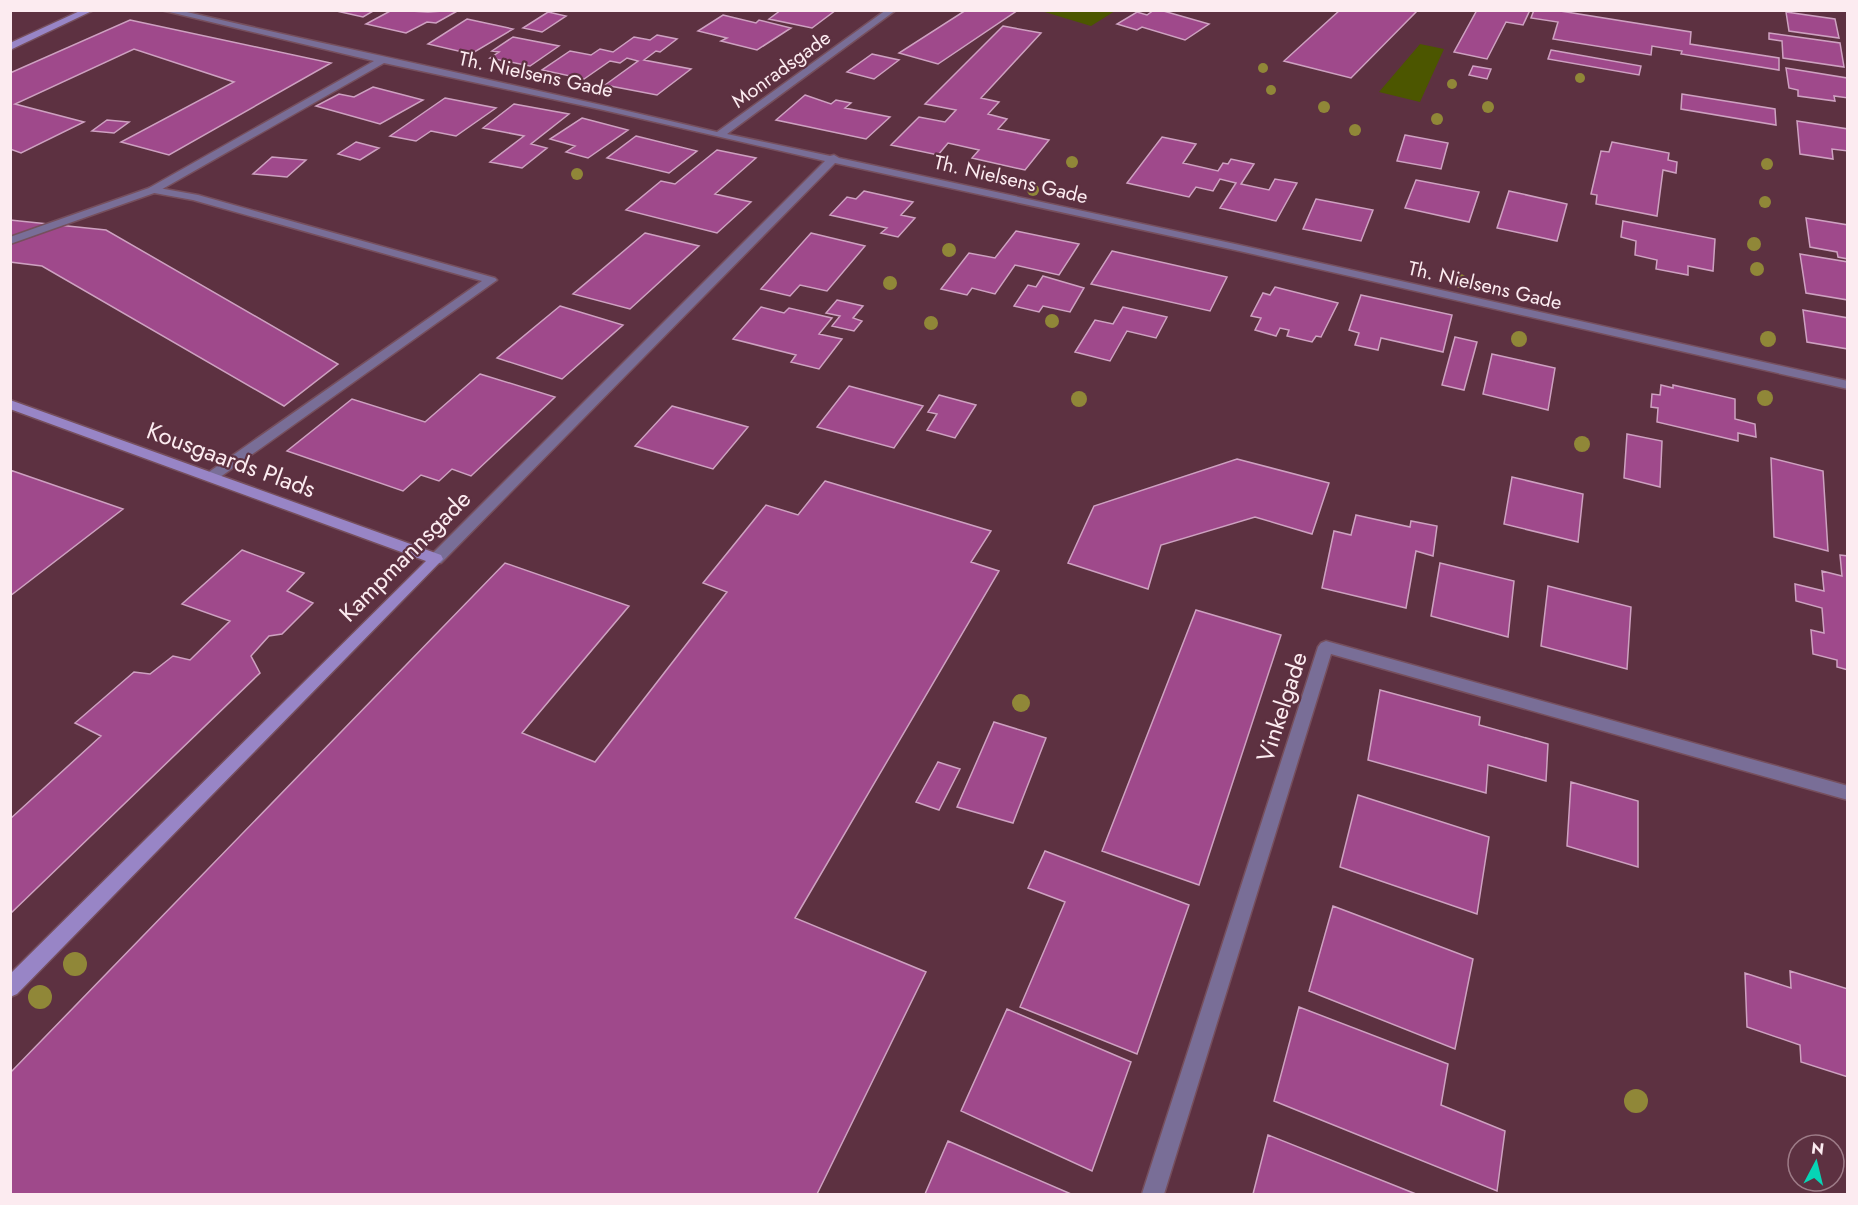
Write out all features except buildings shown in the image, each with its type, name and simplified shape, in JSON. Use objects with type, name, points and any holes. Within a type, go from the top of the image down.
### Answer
[{"type":"main road","points":[[10,47],[90,10]]},
{"type":"main road","name":"Kousgaards Plads","points":[[10,404],[436,559]]},
{"type":"main road","name":"Kampmannsgade","points":[[10,988],[436,559]]},
{"type":"street","name":"Th. Nielsens Gade","points":[[165,10],[1848,385]]},
{"type":"street","name":"Monradsgade","points":[[719,135],[892,10]]},
{"type":"street","points":[[10,241],[153,190],[382,60]]},
{"type":"street","name":"Kampmannsgade","points":[[436,559],[834,158]]},
{"type":"street","points":[[153,190],[194,197],[490,280],[211,477]]},
{"type":"street","name":"Vinkelgade","points":[[1153,1194],[1326,647],[1848,792]]},
{"type":"green space","points":[[1038,10],[1115,10],[1115,11],[1091,26]]},
{"type":"green space","points":[[1420,44],[1444,49],[1420,102],[1379,92]]}]
